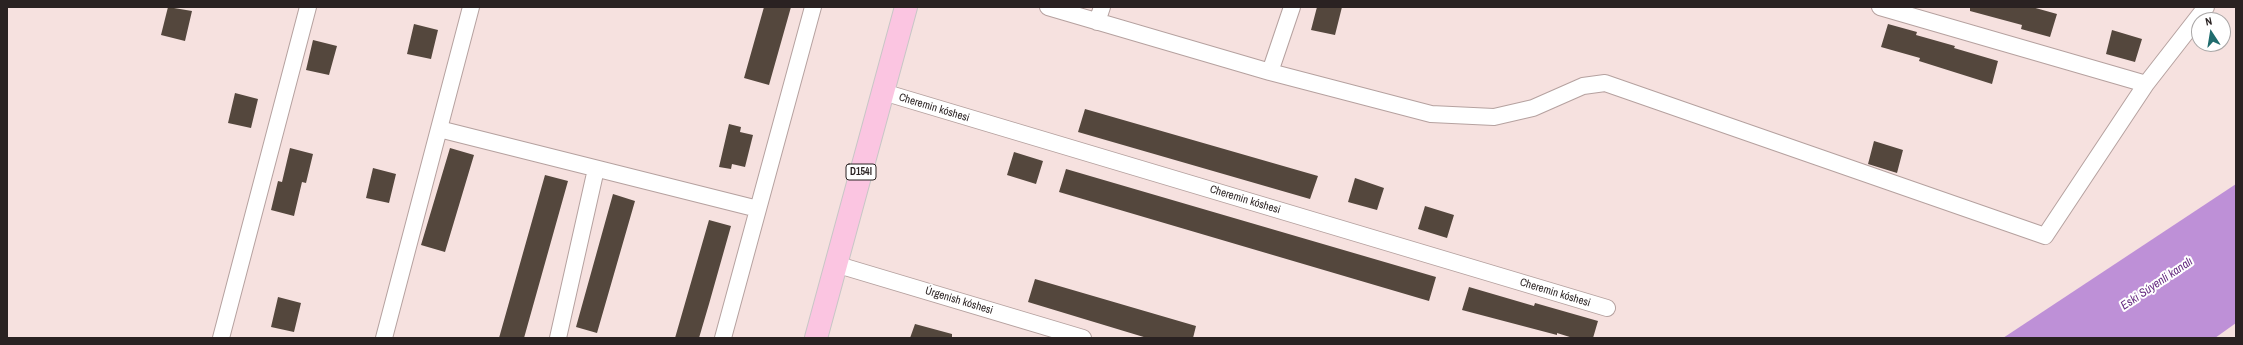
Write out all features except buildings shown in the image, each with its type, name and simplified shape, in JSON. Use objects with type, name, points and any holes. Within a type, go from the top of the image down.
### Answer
[{"type":"main road","name":"D154l","points":[[816,338],[906,7]]},
{"type":"street","points":[[222,338],[308,7]]},
{"type":"street","points":[[384,338],[471,7]]},
{"type":"street","points":[[723,338],[813,7]]},
{"type":"street","points":[[1048,7],[1099,15],[1270,72],[1431,114],[1494,117],[1534,108],[1583,86],[1605,83],[2046,236],[2146,84],[2206,7]]},
{"type":"street","points":[[1270,72],[1292,7]]},
{"type":"street","points":[[1880,7],[2146,84]]},
{"type":"street","name":"Cheremin kóshesi","points":[[883,92],[1607,308]]},
{"type":"street","points":[[439,129],[758,209]]},
{"type":"street","points":[[558,338],[596,168]]},
{"type":"street","name":"Úrgenish kóshesi","points":[[835,264],[1083,338]]},
{"type":"water","name":"Eski Súyenli kanalı","points":[[2236,184],[2236,323],[2215,338],[2003,338]]}]
